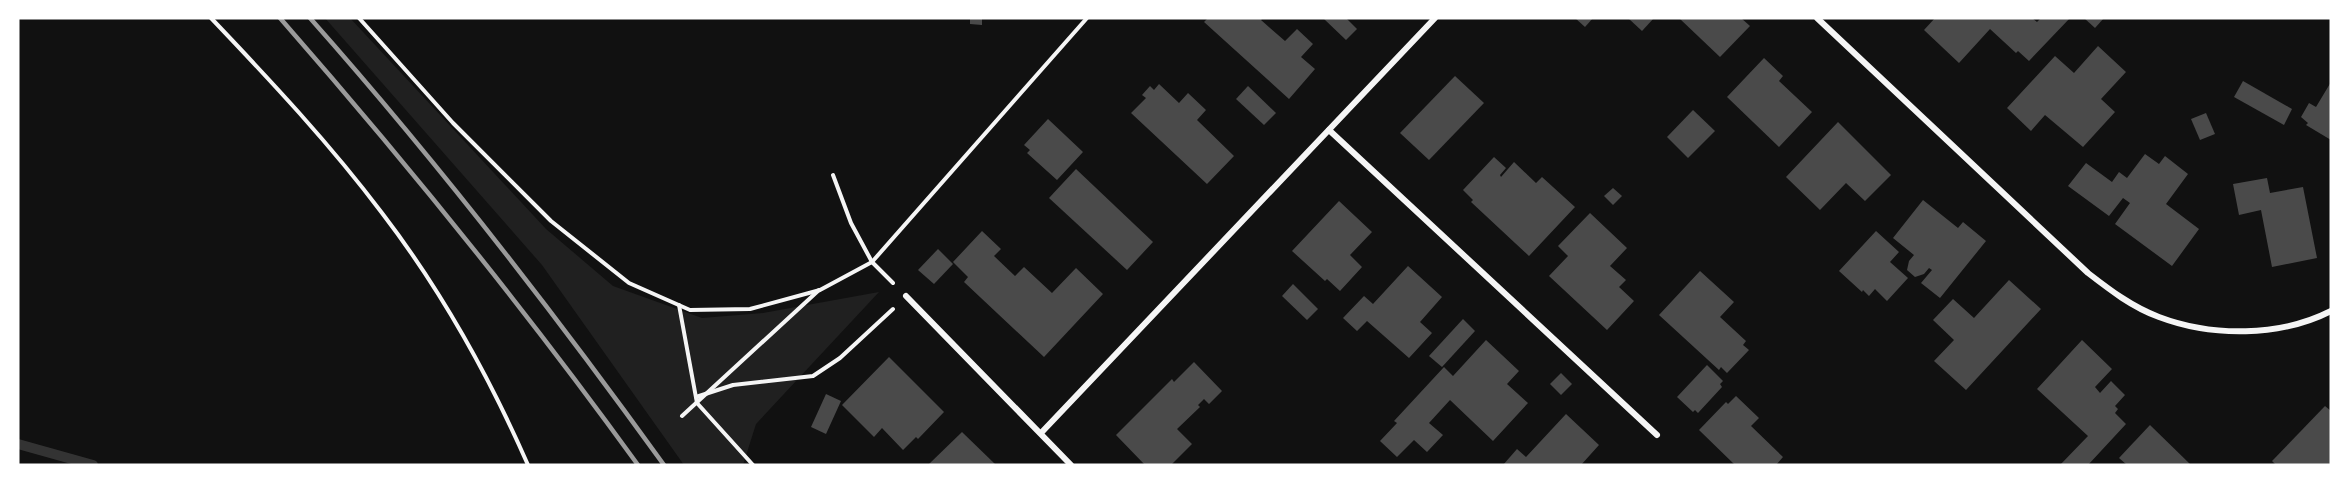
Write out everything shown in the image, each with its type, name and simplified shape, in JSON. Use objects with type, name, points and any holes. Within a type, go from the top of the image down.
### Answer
[{"type":"street","points":[[1041,434],[1435,18]]},
{"type":"street","points":[[1817,18],[2088,273],[2121,299],[2169,320],[2199,328],[2241,331],[2283,327],[2331,311]]},
{"type":"street","points":[[1329,130],[1657,435]]},
{"type":"street","points":[[906,296],[1071,465]]},
{"type":"path","points":[[212,18],[297,109],[383,214],[449,311],[502,406],[528,465]]},
{"type":"path","points":[[359,18],[453,123],[551,220],[629,283],[690,310],[750,309],[820,290],[872,262],[1087,18]]},
{"type":"path","points":[[696,397],[733,385],[813,376],[840,358],[906,296],[872,262],[851,222],[833,176]]},
{"type":"path","points":[[682,416],[820,290]]},
{"type":"path","points":[[679,305],[697,403],[753,465]]},
{"type":"shaded area","points":[[325,18],[350,18],[546,229],[613,286],[702,318],[763,313],[879,292],[756,424],[743,465],[684,465],[542,265]]},
{"type":"building","points":[[970,18],[982,18],[982,25],[970,24]]},
{"type":"building","points":[[1208,18],[1263,18],[1261,20],[1285,41],[1297,29],[1313,44],[1301,57],[1315,69],[1289,99],[1204,22]]},
{"type":"building","points":[[1323,18],[1346,18],[1357,29],[1346,40]]},
{"type":"building","points":[[1575,18],[1593,18],[1585,27]]},
{"type":"building","points":[[1628,18],[1654,18],[1642,31]]},
{"type":"building","points":[[1679,18],[1741,18],[1750,26],[1720,57]]},
{"type":"building","points":[[1935,18],[2032,18],[2037,22],[2041,18],[2070,18],[2029,61],[2018,51],[2016,53],[1990,29],[1959,63],[1924,30]]},
{"type":"building","points":[[2084,18],[2104,18],[2095,28]]},
{"type":"building","points":[[2098,46],[2126,72],[2101,99],[2115,112],[2083,147],[2045,115],[2031,131],[2007,108],[2055,56],[2074,73]]},
{"type":"building","points":[[1764,58],[1783,76],[1779,81],[1812,112],[1779,147],[1727,97]]},
{"type":"building","points":[[1455,76],[1484,103],[1429,160],[1400,133]]},
{"type":"building","points":[[2243,81],[2292,109],[2284,125],[2234,97]]},
{"type":"building","points":[[2331,82],[2331,140],[2306,125],[2308,123],[2301,117],[2309,103],[2316,107]]},
{"type":"building","points":[[1159,84],[1179,103],[1188,93],[1206,110],[1197,120],[1234,156],[1207,184],[1131,113],[1146,98],[1142,95],[1150,86],[1154,90]]},
{"type":"building","points":[[1248,86],[1276,113],[1264,125],[1236,99]]},
{"type":"building","points":[[1693,110],[1715,131],[1688,158],[1667,137]]},
{"type":"building","points":[[2206,113],[2215,134],[2200,140],[2191,119]]},
{"type":"building","points":[[1048,119],[1083,152],[1057,180],[1027,153],[1030,150],[1024,145]]},
{"type":"building","points":[[1838,122],[1891,175],[1865,201],[1846,183],[1820,210],[1786,177]]},
{"type":"building","points":[[2145,154],[2159,164],[2165,156],[2188,174],[2166,204],[2199,229],[2172,266],[2115,224],[2130,203],[2123,198],[2109,216],[2068,186],[2086,163],[2112,182],[2119,172],[2127,178]]},
{"type":"building","points":[[1494,157],[1506,168],[1500,175],[1501,177],[1514,162],[1536,183],[1542,177],[1575,207],[1529,256],[1471,202],[1473,200],[1463,190]]},
{"type":"building","points":[[1076,169],[1153,242],[1127,270],[1049,198]]},
{"type":"building","points":[[2267,178],[2270,193],[2303,187],[2317,258],[2272,267],[2261,210],[2239,215],[2233,184]]},
{"type":"building","points":[[1613,188],[1622,196],[1613,205],[1604,196]]},
{"type":"building","points":[[1923,200],[1958,228],[1963,222],[1986,241],[1940,298],[1921,283],[1932,270],[1929,268],[1924,274],[1915,277],[1907,270],[1909,261],[1914,255],[1893,238]]},
{"type":"building","points":[[1339,201],[1372,232],[1350,255],[1362,267],[1340,291],[1327,279],[1325,281],[1292,251]]},
{"type":"building","points":[[1590,213],[1627,248],[1610,266],[1626,280],[1619,287],[1634,301],[1607,330],[1549,276],[1568,256],[1558,246]]},
{"type":"building","points":[[982,231],[1001,249],[994,256],[1015,276],[1024,267],[1052,293],[1076,268],[1103,294],[1044,357],[964,282],[968,277],[953,262]]},
{"type":"building","points":[[1876,231],[1899,252],[1890,262],[1908,278],[1887,301],[1875,289],[1869,296],[1863,290],[1862,292],[1839,271]]},
{"type":"building","points":[[938,249],[953,264],[934,284],[918,270]]},
{"type":"building","points":[[1408,266],[1442,297],[1420,322],[1432,333],[1409,358],[1367,321],[1357,331],[1343,318],[1364,296],[1373,304]]},
{"type":"building","points":[[1700,271],[1734,302],[1720,317],[1746,341],[1743,345],[1749,350],[1727,373],[1721,367],[1719,370],[1659,315]]},
{"type":"building","points":[[2009,280],[2041,309],[1966,390],[1934,361],[1954,340],[1933,320],[1953,299],[1974,318]]},
{"type":"building","points":[[1293,284],[1318,309],[1307,320],[1282,296]]},
{"type":"building","points":[[1463,319],[1475,331],[1442,367],[1429,356]]},
{"type":"building","points":[[1486,340],[1519,371],[1507,384],[1528,403],[1493,441],[1450,400],[1429,423],[1443,435],[1427,452],[1414,440],[1397,457],[1380,441],[1397,423],[1394,421],[1444,367],[1453,376]]},
{"type":"building","points":[[2082,340],[2112,369],[2095,387],[2100,393],[2111,381],[2125,395],[2115,406],[2118,409],[2115,413],[2126,424],[2088,465],[2060,465],[2088,436],[2037,389]]},
{"type":"building","points":[[889,357],[944,412],[918,439],[916,437],[903,450],[882,428],[874,437],[842,405]]},
{"type":"building","points":[[1194,362],[1222,391],[1209,404],[1204,399],[1198,405],[1200,407],[1177,429],[1192,444],[1171,465],[1145,465],[1116,435],[1172,379],[1174,382]]},
{"type":"building","points":[[1707,365],[1723,381],[1720,384],[1722,387],[1698,413],[1695,410],[1693,412],[1677,397]]},
{"type":"building","points":[[1561,373],[1572,384],[1561,395],[1550,384]]},
{"type":"building","points":[[826,394],[841,401],[826,434],[811,427]]},
{"type":"building","points":[[1736,396],[1759,418],[1751,426],[1783,457],[1776,465],[1735,465],[1699,430],[1726,402],[1728,404]]},
{"type":"building","points":[[2325,406],[2331,411],[2331,465],[2276,465],[2272,461]]},
{"type":"building","points":[[1566,414],[1599,445],[1581,465],[1503,465],[1517,449],[1526,457]]},
{"type":"building","points":[[2150,425],[2191,465],[2127,465],[2119,458]]},
{"type":"building","points":[[962,432],[996,465],[928,465]]},
{"type":"waterway","points":[[18,444],[93,465]]},
{"type":"railway","points":[[280,18],[464,237],[553,350],[638,465]]},
{"type":"railway","points":[[310,18],[403,126],[493,237],[580,350],[664,465]]}]
